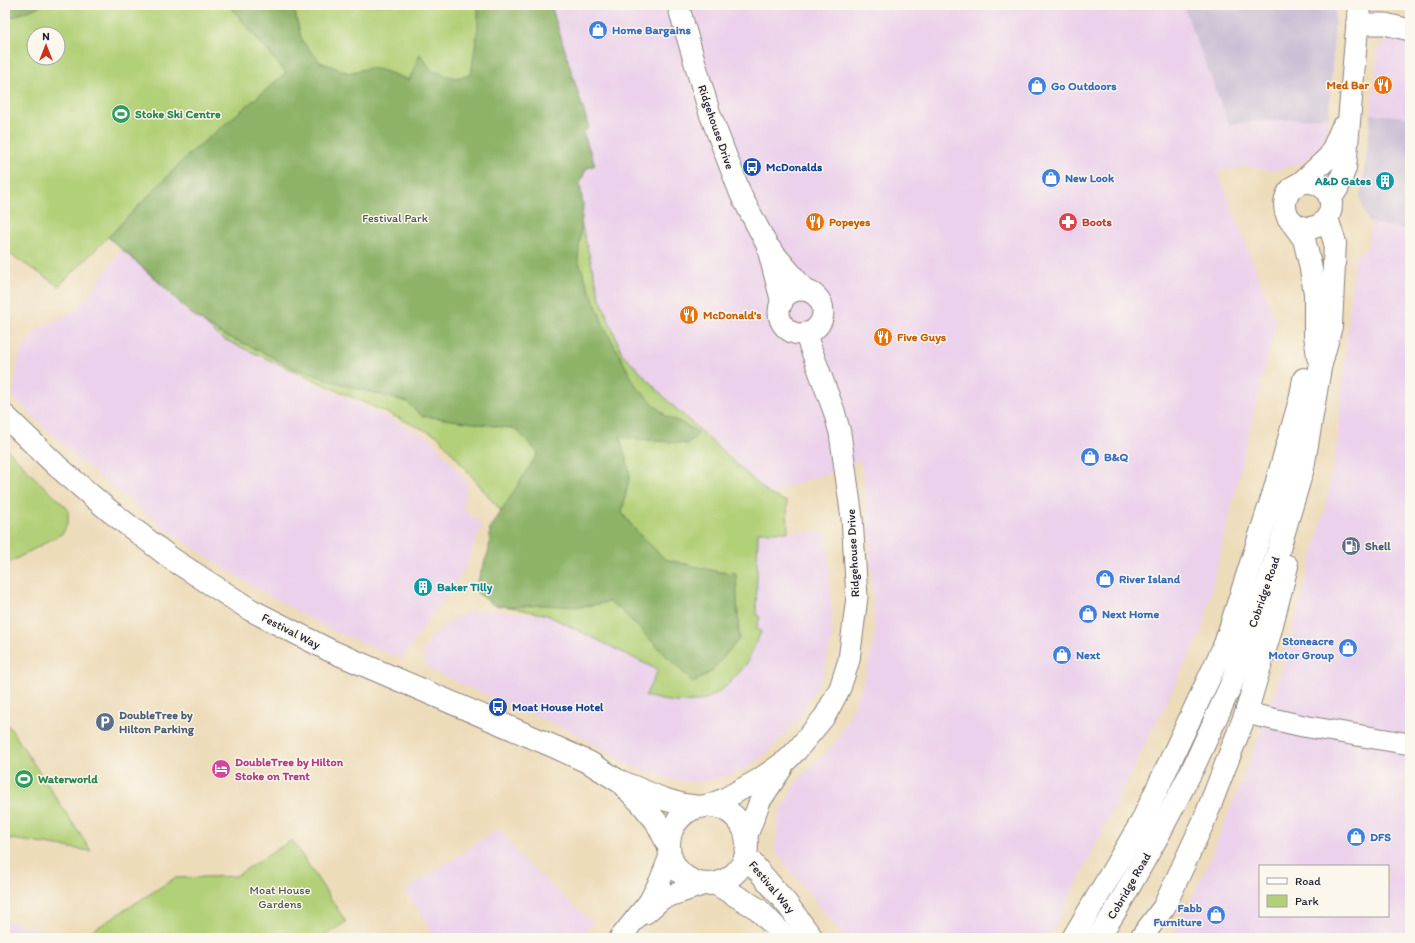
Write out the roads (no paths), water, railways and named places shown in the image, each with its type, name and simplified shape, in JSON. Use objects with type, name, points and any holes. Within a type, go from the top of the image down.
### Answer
[{"type":"main road","points":[[1288,217],[1293,223],[1301,227],[1312,228],[1324,222],[1345,168],[1358,14]]},
{"type":"main road","points":[[1320,368],[1315,335],[1315,293],[1310,264],[1304,239],[1288,217],[1285,203],[1290,190],[1295,185],[1302,182],[1330,156],[1350,109]]},
{"type":"main road","points":[[1302,182],[1313,182],[1327,190],[1329,208]]},
{"type":"main road","name":"Cobridge Road","points":[[1098,938],[1116,910],[1160,832],[1194,766],[1232,685],[1269,579],[1303,468],[1320,368],[1331,326],[1335,243],[1329,208]]},
{"type":"main road","points":[[1073,938],[1142,821],[1225,644],[1274,492],[1300,400],[1315,335]]},
{"type":"main road","name":"Festival Way","points":[[5,416],[57,466],[106,508],[172,559],[251,610],[330,650],[590,763],[617,780],[662,799],[684,805],[702,806]]},
{"type":"main road","points":[[1141,938],[1168,900],[1203,823],[1246,713],[1269,636],[1287,567],[1303,468]]},
{"type":"main road","name":"Festival Way","points":[[617,780],[641,803],[656,821],[669,851]]},
{"type":"main road","points":[[702,806],[722,809],[734,816],[739,821],[746,847],[739,869],[729,879],[709,884],[690,880],[681,874],[673,864],[669,851],[672,828],[680,817],[691,810],[702,806]]},
{"type":"main road","name":"Festival Way","points":[[746,847],[812,938]]},
{"type":"main road","name":"Festival Way","points":[[709,884],[740,897],[758,909],[786,938]]},
{"type":"street","name":"Ridgehouse Drive","points":[[678,5],[709,111],[741,196],[767,245],[805,290]]},
{"type":"street","points":[[1358,14],[1385,24],[1410,30]]},
{"type":"street","name":"Ridgehouse Drive","points":[[767,245],[782,303]]},
{"type":"street","points":[[794,291],[810,291],[820,300],[823,312],[821,321],[817,327],[810,332],[796,333],[786,328],[781,320],[779,312],[782,303],[788,294],[794,291]]},
{"type":"street","name":"Ridgehouse Drive","points":[[788,760],[810,736],[825,716],[840,688],[849,660],[857,597],[852,518],[840,433],[834,412],[805,333]]},
{"type":"street","points":[[1246,713],[1303,726],[1410,744]]},
{"type":"street","points":[[702,806],[724,799],[758,780],[788,760]]},
{"type":"street","points":[[746,847],[760,801],[788,760]]},
{"type":"street","points":[[625,932],[649,902],[660,881],[669,851]]},
{"type":"street","points":[[625,932],[664,898],[709,884]]},
{"type":"place","name":"Home Bargains","points":[[598,30]]},
{"type":"place","name":"Med Bar","points":[[1383,85]]},
{"type":"place","name":"Go Outdoors","points":[[1037,86]]},
{"type":"place","name":"Stoke Ski Centre","points":[[121,114]]},
{"type":"place","name":"McDonalds","points":[[752,167]]},
{"type":"place","name":"New Look","points":[[1051,178]]},
{"type":"place","name":"A&D Gates","points":[[1385,181]]},
{"type":"place","name":"Popeyes","points":[[815,222]]},
{"type":"place","name":"Boots","points":[[1068,222]]},
{"type":"place","name":"McDonald's","points":[[689,315]]},
{"type":"place","name":"Five Guys","points":[[883,337]]},
{"type":"place","name":"B&Q","points":[[1090,457]]},
{"type":"place","name":"Shell","points":[[1351,546]]},
{"type":"place","name":"River Island","points":[[1105,579]]},
{"type":"place","name":"Baker Tilly","points":[[423,587]]},
{"type":"place","name":"Next Home","points":[[1088,614]]},
{"type":"place","name":"Stoneacre Motor Group","points":[[1348,648]]},
{"type":"place","name":"Next","points":[[1062,655]]},
{"type":"place","name":"Moat House Hotel","points":[[498,707]]},
{"type":"place","name":"DoubleTree by Hilton Parking","points":[[105,722]]},
{"type":"place","name":"DoubleTree by Hilton Stoke on Trent","points":[[221,769]]},
{"type":"place","name":"Waterworld","points":[[24,779]]},
{"type":"place","name":"DFS","points":[[1356,837]]},
{"type":"place","name":"Fabb Furniture","points":[[1216,915]]},
{"type":"park label","name":"Festival Park","points":[[395,218]]},
{"type":"park label","name":"Moat House Gardens","points":[[280,897]]}]
